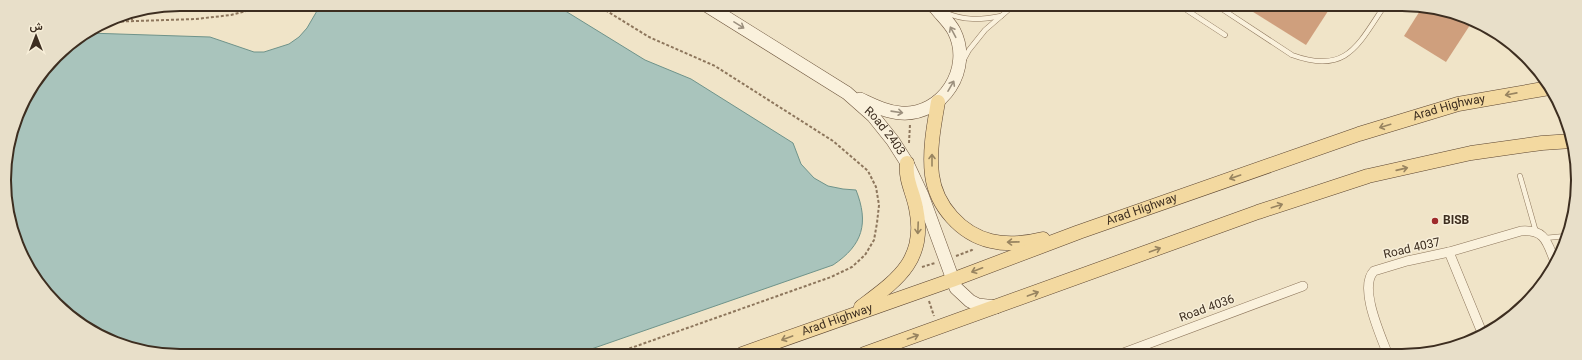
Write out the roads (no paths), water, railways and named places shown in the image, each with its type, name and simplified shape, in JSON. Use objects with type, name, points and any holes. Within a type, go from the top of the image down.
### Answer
[{"type":"main road","name":"Road 2403","points":[[716,11],[848,94],[873,116],[893,141],[907,163],[922,195],[956,288],[970,301],[978,305],[996,307]]},
{"type":"main road","points":[[848,94],[881,109],[902,113],[920,111],[938,102],[951,87],[960,66],[960,47],[954,30],[937,11]]},
{"type":"main road","name":"Arad Highway","points":[[756,349],[952,280],[1079,232],[1358,134],[1458,104],[1544,88]]},
{"type":"main road","points":[[938,102],[932,144],[932,174],[936,191],[953,219],[966,230],[980,238],[993,242],[1012,243],[1036,241],[1079,232]]},
{"type":"main road","points":[[878,349],[1258,212],[1368,176],[1471,153],[1542,143],[1566,141]]},
{"type":"main road","points":[[850,315],[900,276],[910,263],[917,243],[918,224],[916,208],[907,177],[907,163]]},
{"type":"street","name":"Road 4037","points":[[1385,349],[1368,293],[1370,275],[1374,271],[1449,252],[1521,231],[1536,232]]},
{"type":"street","points":[[1536,232],[1545,238],[1553,257]]},
{"type":"street","name":"Road 4037","points":[[1449,252],[1480,330]]},
{"type":"street","name":"Road 4036","points":[[1132,349],[1304,286]]},
{"type":"lane","points":[[942,11],[952,16],[971,20],[1003,16]]},
{"type":"lane","points":[[960,66],[969,50],[982,34],[1008,11]]},
{"type":"lane","points":[[1188,11],[1225,35]]},
{"type":"lane","points":[[1225,11],[1292,55],[1306,60],[1328,62],[1344,56],[1356,48],[1382,11]]},
{"type":"lane","points":[[1520,176],[1536,232]]},
{"type":"lane","points":[[1545,238],[1561,236]]},
{"type":"water","points":[[317,11],[565,11],[645,60],[691,79],[793,143],[801,164],[814,178],[828,186],[856,190],[862,213],[861,232],[851,249],[833,265],[591,349],[158,348],[126,340],[105,332],[86,321],[60,300],[39,274],[24,245],[12,202],[11,169],[14,147],[28,105],[39,86],[60,60],[86,39],[96,33],[210,37],[254,52],[264,52],[289,44],[299,37],[307,28]]},
{"type":"place","name":"BISB","points":[[1435,221]]}]
